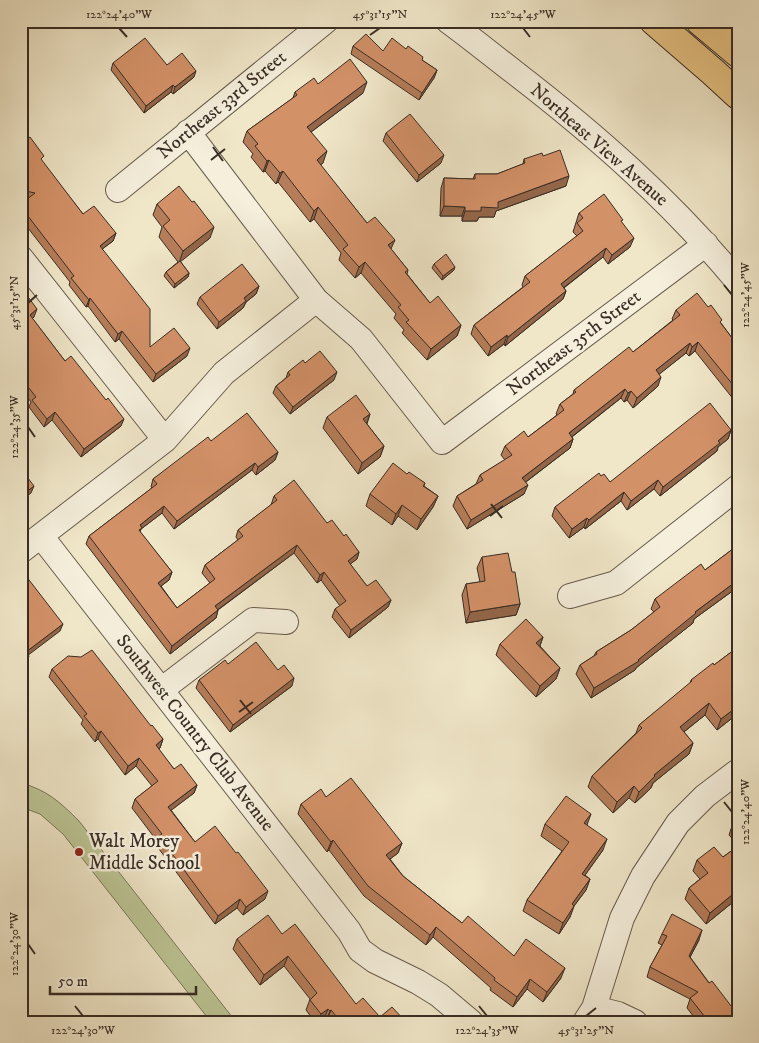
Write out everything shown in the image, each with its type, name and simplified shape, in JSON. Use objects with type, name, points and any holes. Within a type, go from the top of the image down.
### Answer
[{"type":"highway","points":[[654,21],[738,95]]},
{"type":"highway","points":[[700,21],[738,53]]},
{"type":"street","name":"Northeast 33rd Street","points":[[118,190],[326,21]]},
{"type":"street","name":"Northeast View Avenue","points":[[448,21],[557,105],[619,158],[674,210],[738,282]]},
{"type":"street","points":[[21,551],[164,440],[224,373],[316,300],[188,132]]},
{"type":"street","name":"Northeast 35th Street","points":[[316,300],[361,339],[442,442],[706,244]]},
{"type":"street","points":[[21,258],[164,440]]},
{"type":"street","points":[[570,596],[616,583],[738,488]]},
{"type":"street","name":"Southwest Country Club Avenue","points":[[41,536],[348,931],[360,950],[375,961],[418,982],[439,995],[471,1022]]},
{"type":"street","points":[[161,690],[253,620],[286,622]]},
{"type":"street","points":[[635,1022],[618,1014],[590,1015],[622,918],[643,876],[678,823],[705,796],[738,771]]},
{"type":"green space","points":[[21,783],[38,789],[53,798],[79,821],[236,1022],[211,1022],[63,834],[40,814],[21,807]]},
{"type":"building","points":[[366,34],[383,51],[392,38],[406,49],[408,46],[423,57],[422,60],[437,70],[422,93],[353,46]]},
{"type":"building","points":[[145,38],[167,65],[182,53],[196,71],[175,87],[173,85],[146,106],[113,63]]},
{"type":"building","points":[[350,59],[367,82],[307,127],[327,151],[317,160],[367,223],[375,217],[395,240],[388,245],[408,270],[405,272],[430,303],[438,296],[461,325],[431,349],[406,322],[409,320],[398,307],[401,305],[365,262],[359,267],[343,249],[348,245],[318,207],[314,211],[283,171],[280,173],[269,160],[267,161],[255,146],[258,144],[247,131],[297,95],[295,92],[314,78],[318,84]]},
{"type":"building","points":[[410,114],[444,155],[419,175],[386,133]]},
{"type":"building","points":[[21,137],[25,141],[30,137],[44,156],[41,159],[83,214],[94,206],[116,233],[100,246],[150,309],[150,347],[174,328],[190,348],[156,374],[122,331],[118,334],[90,298],[89,300],[71,278],[74,276],[21,207],[21,204],[35,193],[21,190]]},
{"type":"building","points":[[560,150],[569,176],[498,202],[498,208],[481,207],[481,211],[465,211],[465,207],[444,206],[444,178],[475,179],[475,174],[497,174],[525,163],[524,159],[542,153],[543,156]]},
{"type":"building","points":[[179,186],[192,202],[194,201],[214,227],[183,251],[163,226],[170,220],[157,204]]},
{"type":"building","points":[[604,194],[634,238],[612,255],[606,248],[561,284],[566,291],[508,337],[507,335],[491,347],[474,325],[530,282],[525,276],[583,231],[577,223],[583,218],[579,213]]},
{"type":"building","points":[[446,254],[455,267],[443,276],[434,264]]},
{"type":"building","points":[[180,261],[189,273],[175,284],[166,272]]},
{"type":"building","points":[[242,264],[259,286],[244,298],[246,301],[219,322],[200,297]]},
{"type":"building","points":[[23,290],[37,309],[30,315],[65,361],[71,356],[106,400],[108,398],[124,419],[84,449],[55,412],[47,419],[32,400],[36,397],[21,378],[21,291]]},
{"type":"building","points":[[697,293],[708,307],[711,305],[722,320],[720,322],[738,346],[738,391],[698,342],[692,347],[690,343],[656,370],[661,377],[637,398],[631,391],[628,393],[625,389],[569,433],[573,439],[522,478],[528,485],[471,520],[457,496],[483,480],[480,475],[512,455],[505,446],[524,431],[528,437],[564,410],[560,404],[576,392],[574,390],[629,347],[633,352],[680,315],[676,310]]},
{"type":"building","points":[[320,351],[337,372],[293,407],[276,386],[290,375],[288,372],[303,360],[305,363]]},
{"type":"building","points":[[356,395],[370,414],[363,419],[384,446],[362,463],[327,417]]},
{"type":"building","points":[[710,403],[731,430],[718,441],[720,443],[663,487],[658,480],[631,501],[624,492],[589,520],[587,518],[572,529],[555,507],[599,473],[601,476],[604,474],[610,482]]},
{"type":"building","points":[[247,413],[278,452],[258,467],[255,463],[177,521],[164,506],[140,525],[142,528],[139,530],[172,572],[158,583],[177,608],[215,579],[205,565],[243,536],[238,530],[277,500],[274,496],[294,480],[327,523],[332,520],[344,536],[346,534],[359,552],[348,561],[367,586],[376,580],[391,600],[351,630],[335,609],[346,601],[324,572],[320,575],[297,545],[215,606],[218,610],[172,646],[89,536],[157,484],[153,479],[208,437],[211,441]]},
{"type":"building","points":[[393,463],[407,474],[409,472],[425,483],[423,486],[438,496],[421,519],[402,505],[396,514],[370,494]]},
{"type":"building","points":[[21,469],[34,486],[21,496]]},
{"type":"building","points":[[738,545],[738,580],[695,612],[639,661],[594,688],[580,665],[597,654],[596,652],[631,630],[660,607],[655,599],[701,564],[705,570]]},
{"type":"building","points":[[508,553],[512,572],[515,572],[520,604],[470,612],[466,584],[485,581],[482,557]]},
{"type":"building","points":[[26,576],[63,624],[26,652],[29,656],[21,662],[21,580]]},
{"type":"building","points":[[526,619],[543,637],[536,643],[560,668],[540,686],[500,644]]},
{"type":"building","points":[[256,642],[278,670],[284,665],[294,678],[233,725],[199,680],[225,660],[228,664]]},
{"type":"building","points":[[738,647],[738,687],[731,692],[738,701],[738,706],[721,719],[709,703],[680,727],[693,743],[654,775],[639,792],[634,786],[617,802],[592,776],[642,728],[639,725],[691,680]]},
{"type":"building","points":[[92,650],[163,739],[156,745],[174,769],[181,764],[197,785],[168,807],[195,842],[215,826],[268,891],[246,907],[240,899],[218,916],[159,836],[162,834],[135,799],[158,781],[139,758],[128,766],[101,731],[98,733],[84,716],[87,714],[52,669],[68,656],[81,657]]},
{"type":"building","points":[[351,778],[402,843],[386,855],[403,876],[462,923],[468,916],[514,956],[526,939],[565,968],[547,992],[530,979],[517,997],[494,980],[495,978],[436,927],[430,935],[368,886],[333,840],[331,842],[301,804],[321,789],[326,797]]},
{"type":"building","points":[[566,796],[591,814],[584,823],[607,839],[582,874],[590,879],[572,904],[574,906],[563,923],[527,900],[569,842],[545,824]]},
{"type":"building","points":[[738,820],[738,829],[733,823]]},
{"type":"building","points":[[738,846],[738,890],[710,913],[689,888],[708,873],[697,860],[714,847],[723,857]]},
{"type":"building","points":[[672,914],[702,930],[689,956],[709,983],[712,981],[738,1015],[738,1022],[709,1022],[690,998],[698,992],[650,967],[667,936],[662,934]]},
{"type":"building","points":[[268,915],[282,934],[295,924],[356,1004],[363,998],[380,1017],[392,1007],[406,1022],[341,1022],[331,1010],[328,1009],[321,1014],[310,1000],[317,993],[288,956],[264,975],[237,939]]},
{"type":"place","name":"Walt Morey Middle School","points":[[79,852]]}]
